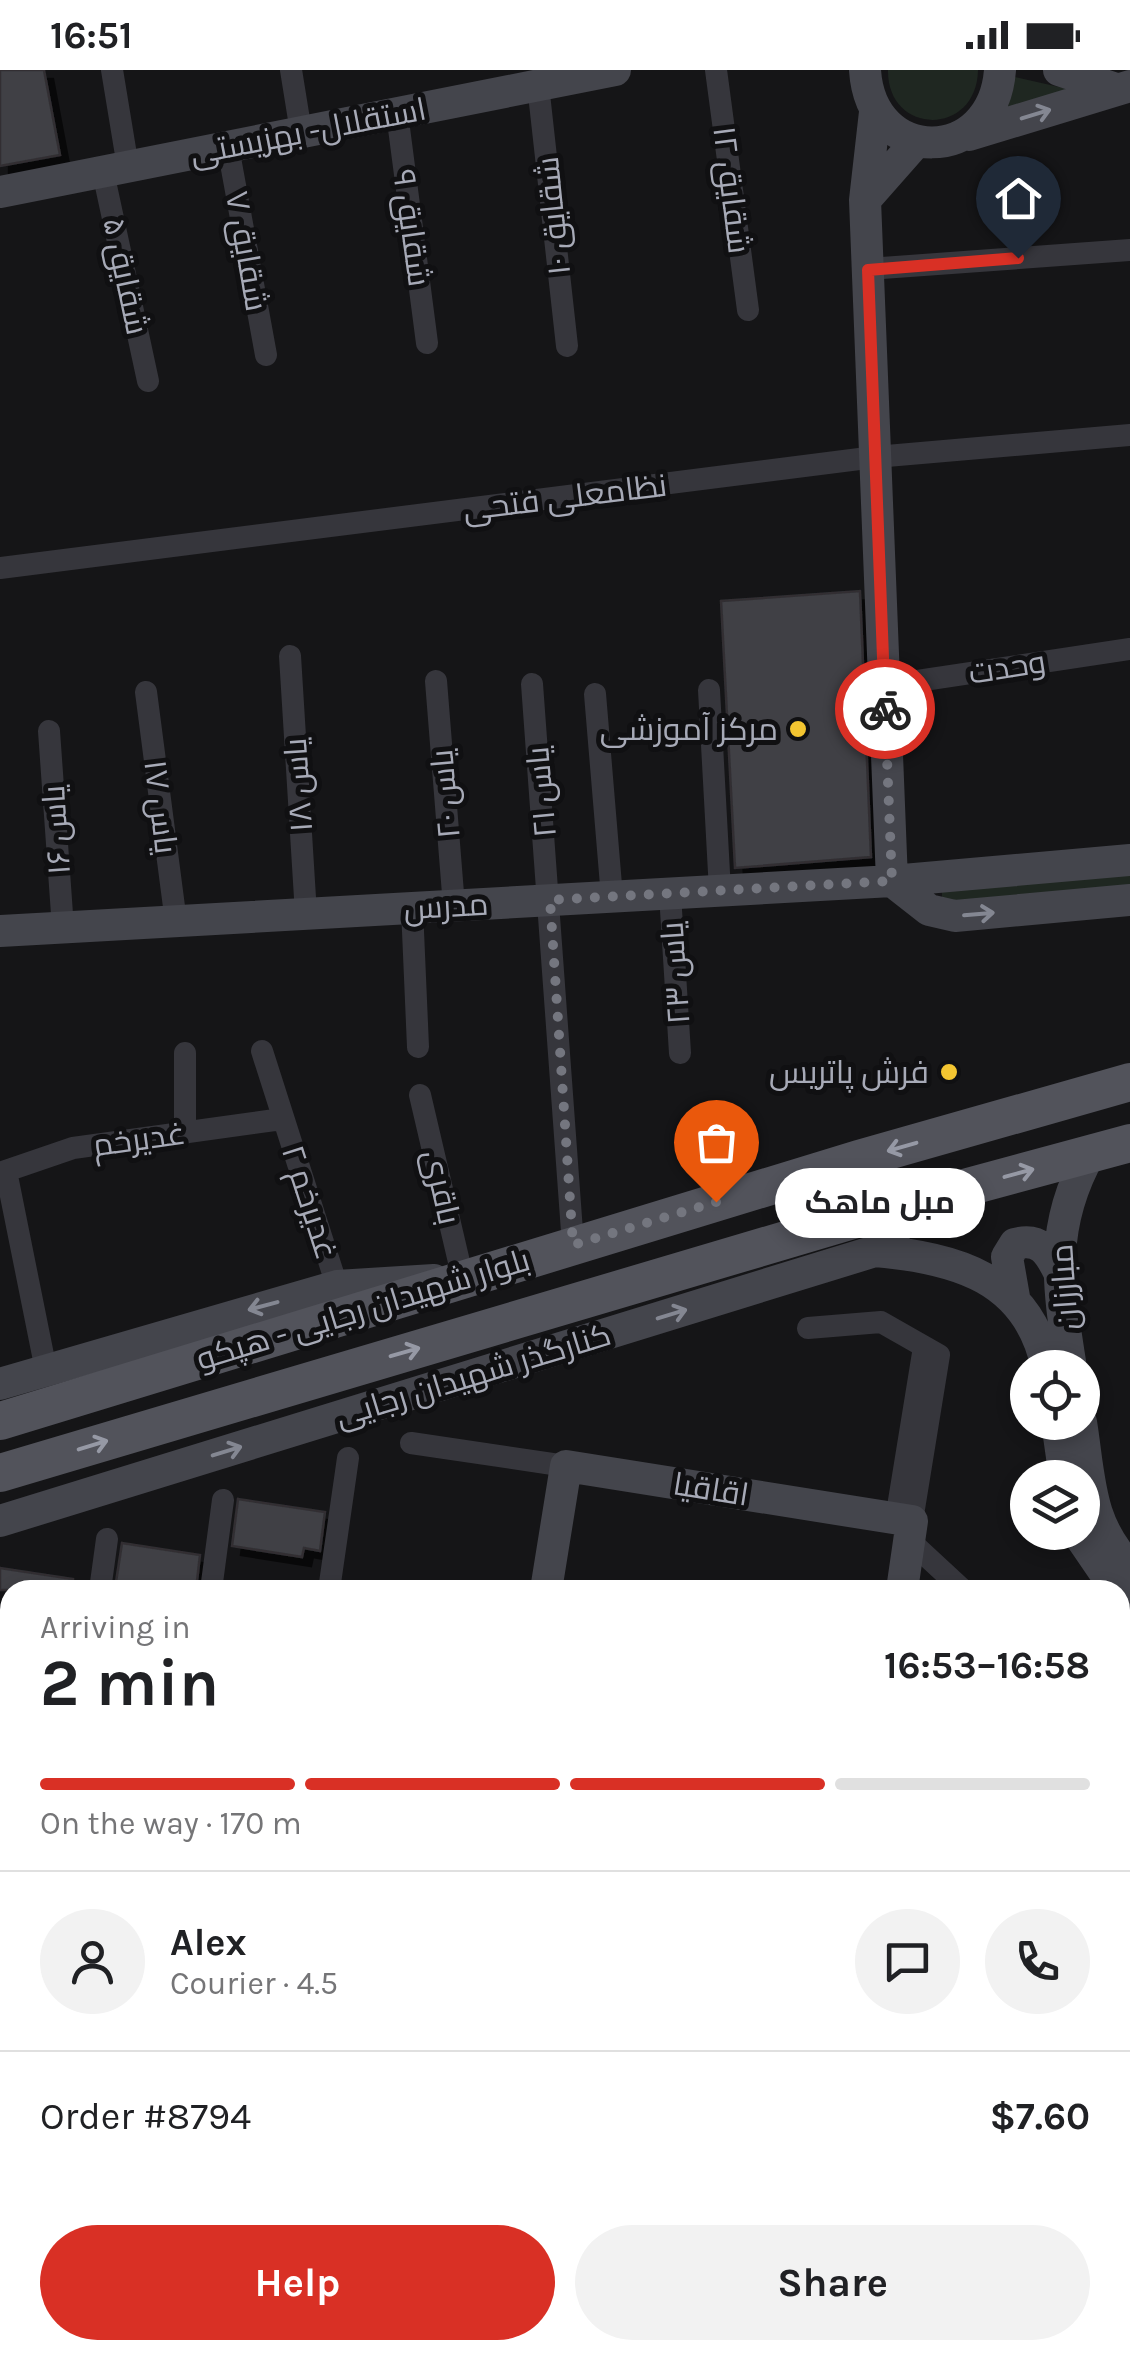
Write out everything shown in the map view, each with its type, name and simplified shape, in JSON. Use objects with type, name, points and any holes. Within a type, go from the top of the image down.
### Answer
[{"type":"main road","name":"بلوار شهیدان رجایی - هپکو","points":[[0,1420],[573,1245],[1130,1082]]},
{"type":"main road","name":"بلوار شهیدان رجایی - هپکو","points":[[0,1473],[927,1198],[1130,1142]]},
{"type":"street","name":"شقایق ۵","points":[[112,70],[116,169],[148,381]]},
{"type":"street","points":[[291,70],[301,132]]},
{"type":"street","name":"استقلال- بهزیستی","points":[[0,192],[615,70]]},
{"type":"street","name":"شقایق ۱۲","points":[[716,70],[748,310]]},
{"type":"street","points":[[865,70],[866,91],[886,125],[917,141],[936,143],[1123,88]]},
{"type":"street","points":[[956,139],[975,128],[990,112],[998,92],[1000,70]]},
{"type":"street","points":[[1059,70],[1123,88]]},
{"type":"street","name":"شقایق ۱۰","points":[[538,86],[568,346]]},
{"type":"street","points":[[875,112],[865,200],[892,881],[930,910],[955,916],[1130,900]]},
{"type":"street","name":"شقایق ۹","points":[[397,113],[427,342]]},
{"type":"street","points":[[865,200],[917,141]]},
{"type":"street","name":"شقایق ۷","points":[[228,147],[266,354]]},
{"type":"street","points":[[868,270],[1130,250]]},
{"type":"street","name":"نظامعلی فتحی","points":[[0,568],[875,457],[1130,435]]},
{"type":"street","name":"وحدت","points":[[884,686],[1130,649]]},
{"type":"street","name":"یاس ۱۸","points":[[290,656],[306,914]]},
{"type":"street","name":"یاس ۲۰","points":[[436,681],[454,906]]},
{"type":"street","name":"یاس ۲۱","points":[[532,684],[573,1245]]},
{"type":"street","points":[[709,690],[720,891]]},
{"type":"street","name":"یاس ۱۷","points":[[146,692],[176,922]]},
{"type":"street","points":[[596,694],[612,897]]},
{"type":"street","name":"یاس ۱۶","points":[[49,731],[64,928]]},
{"type":"street","name":"مدرس","points":[[0,932],[892,881],[1130,860]]},
{"type":"street","name":"یاس ۲۳","points":[[670,894],[680,1053]]},
{"type":"street","points":[[412,908],[418,1047]]},
{"type":"street","name":"غدیرخم ۲","points":[[262,1051],[336,1286]]},
{"type":"street","points":[[185,1053],[185,1133]]},
{"type":"street","name":"باقری","points":[[420,1094],[463,1278]]},
{"type":"street","name":"غدیرخم","points":[[3,1172],[73,1148],[282,1118]]},
{"type":"street","name":"مبارزان","points":[[1070,1350],[1059,1272],[1060,1231],[1072,1184],[1090,1153]]},
{"type":"street","points":[[3,1172],[46,1370]]},
{"type":"street","name":"کنارگذر شهیدان رجایی","points":[[0,1520],[875,1251],[927,1198]]},
{"type":"street","points":[[1014,1297],[1007,1257],[1015,1244],[1028,1240],[1040,1244],[1059,1272]]},
{"type":"street","name":"مبارزان","points":[[875,1251],[917,1254],[955,1264],[1014,1297],[1031,1321],[1041,1350]]},
{"type":"street","points":[[0,1384],[336,1286],[463,1278]]},
{"type":"street","points":[[808,1328],[882,1322],[931,1351],[906,1526],[906,1580]]},
{"type":"street","points":[[1083,1440],[1096,1516],[1110,1546],[1130,1568]]},
{"type":"street","points":[[412,1443],[566,1466],[548,1580]]},
{"type":"street","points":[[330,1580],[348,1458]]},
{"type":"street","name":"اقاقیا","points":[[566,1466],[906,1526]]},
{"type":"street","points":[[212,1580],[223,1500]]},
{"type":"street","points":[[906,1526],[954,1580]]},
{"type":"street","points":[[102,1580],[108,1539]]},
{"type":"street","points":[[1089,1550],[1113,1580]]},
{"type":"shaded area","points":[[888,70],[978,70],[974,92],[963,108],[949,117],[932,120],[916,117],[902,107],[892,92]]},
{"type":"shaded area","points":[[1015,77],[1090,94],[1007,110]]},
{"type":"shaded area","points":[[1130,866],[1130,893],[958,909],[942,897],[942,890]]},
{"type":"building","points":[[0,70],[44,70],[60,155],[0,166]]},
{"type":"building","name":"مرکز آموزشی","points":[[860,591],[871,857],[735,868],[721,601]]},
{"type":"building","points":[[238,1499],[325,1512],[320,1551],[304,1548],[302,1557],[232,1546]]},
{"type":"building","points":[[122,1543],[200,1555],[197,1580],[116,1580]]},
{"type":"building","points":[[0,1568],[73,1579],[73,1580],[0,1580]]},
{"type":"way so far","points":[[716,1202],[573,1245],[550,900],[892,881],[885,709]]},
{"type":"place","name":"مرکز آموزشی","points":[[798,729]]},
{"type":"place","name":"فرش پاتریس","points":[[949,1072]]},
{"type":"place","name":"مبل ماهک","points":[[716,1202]]},
{"type":"route","points":[[885,709],[868,270],[1018,258]]}]
